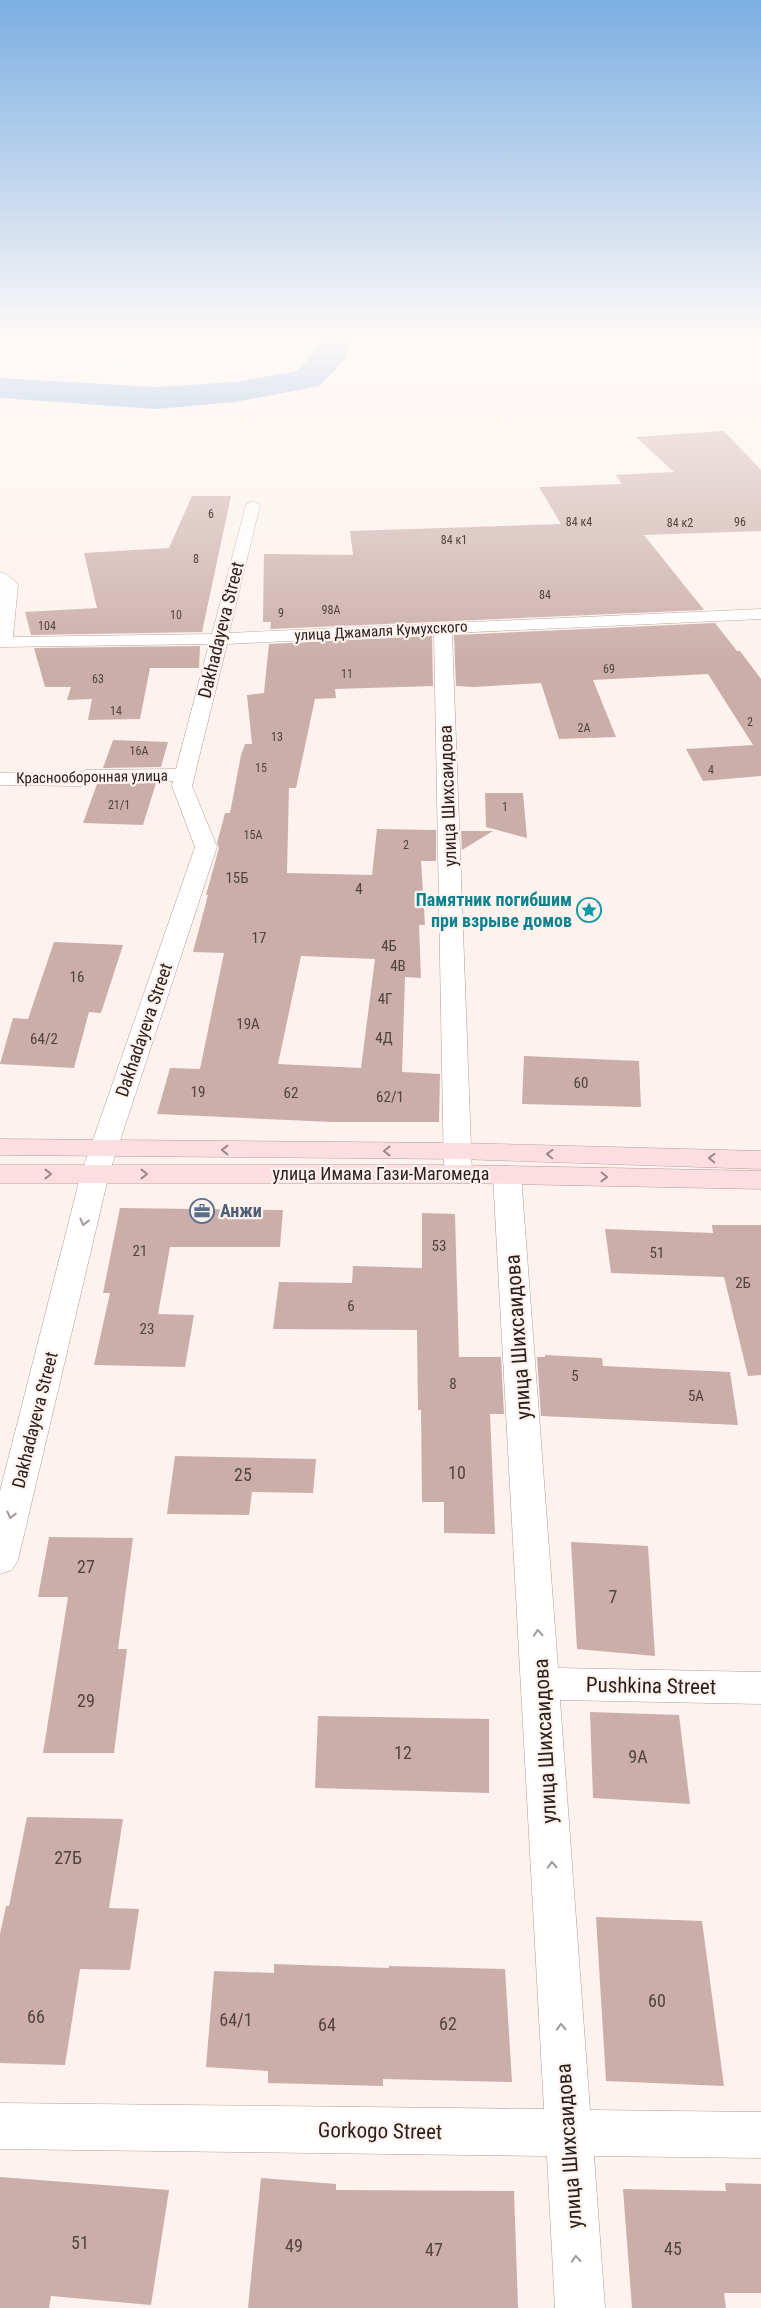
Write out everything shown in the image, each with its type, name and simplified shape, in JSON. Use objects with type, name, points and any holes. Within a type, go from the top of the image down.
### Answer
[{"type":"main road","points":[[0,1147],[100,1162]]},
{"type":"main road","points":[[458,1163],[761,1160]]},
{"type":"main road","name":"улица Имама Гази-Магомеда","points":[[0,1174],[100,1162],[458,1163],[507,1175],[761,1180]]},
{"type":"street","name":"Dakhadayeva Street","points":[[0,1560],[100,1162],[206,847],[182,786],[253,505]]},
{"type":"street","points":[[0,577],[10,584],[2,642]]},
{"type":"street","name":"улица Джамаля Кумухского","points":[[2,642],[218,639],[761,614]]},
{"type":"street","name":"улица Шихсаидова","points":[[443,628],[458,1163]]},
{"type":"street","name":"Краснооборонная улица","points":[[0,778],[81,780],[86,776],[184,775]]},
{"type":"street","name":"улица Шихсаидова","points":[[507,1175],[542,1684],[567,2133],[580,2308]]},
{"type":"street","name":"Pushkina Street","points":[[542,1684],[761,1688]]},
{"type":"street","name":"Gorkogo Street","points":[[0,2126],[761,2135]]},
{"type":"building","points":[[644,445],[737,445],[761,470],[761,531],[644,535],[704,610],[270,629],[271,622],[263,622],[264,554],[353,555],[350,531],[561,524],[539,487],[622,484],[616,475],[674,472]]},
{"type":"building","points":[[192,496],[231,496],[202,632],[31,635],[25,612],[97,608],[84,553],[169,548]]},
{"type":"building","points":[[715,623],[737,651],[740,651],[761,679],[761,776],[703,781],[686,749],[753,745],[708,674],[593,680],[616,737],[559,739],[541,683],[474,687],[456,686],[454,635]]},
{"type":"building","points":[[432,636],[433,686],[335,689],[336,698],[315,699],[296,788],[289,788],[287,873],[372,875],[377,829],[436,830],[436,861],[421,861],[425,925],[419,925],[421,978],[405,977],[402,1072],[440,1074],[439,1122],[332,1122],[157,1114],[170,1068],[200,1069],[224,953],[193,952],[219,848],[217,843],[225,813],[230,813],[241,755],[245,744],[252,744],[247,695],[264,693],[269,644]],"holes":[[[301,956],[375,959],[361,1068],[278,1064]]]},
{"type":"building","points":[[200,646],[199,668],[150,668],[140,719],[88,720],[92,699],[67,700],[71,687],[45,687],[34,648]]},
{"type":"building","points":[[113,740],[168,742],[161,767],[103,768]]},
{"type":"building","points":[[156,783],[143,825],[83,823],[97,784]]},
{"type":"building","points":[[485,793],[523,793],[527,838],[486,827]]},
{"type":"building","points":[[461,831],[493,831],[462,850]]},
{"type":"building","points":[[54,942],[123,945],[101,1013],[89,1012],[74,1068],[0,1064],[13,1018],[28,1019]]},
{"type":"building","points":[[524,1056],[639,1061],[641,1107],[522,1104]]},
{"type":"building","points":[[120,1208],[283,1210],[280,1247],[170,1247],[158,1314],[194,1315],[185,1367],[94,1365],[110,1293],[103,1293]]},
{"type":"building","points":[[422,1213],[455,1214],[459,1357],[501,1357],[504,1414],[490,1414],[495,1534],[444,1533],[444,1502],[422,1502],[421,1410],[418,1410],[417,1330],[273,1329],[279,1282],[352,1283],[353,1266],[422,1268]]},
{"type":"building","points":[[712,1225],[761,1225],[761,1375],[748,1376],[724,1277],[611,1273],[605,1229],[713,1233]]},
{"type":"building","points":[[545,1355],[602,1358],[603,1366],[730,1372],[738,1425],[541,1416],[537,1357],[545,1357]]},
{"type":"building","points":[[175,1456],[316,1459],[313,1493],[252,1492],[249,1515],[167,1514]]},
{"type":"building","points":[[49,1537],[133,1538],[118,1649],[127,1649],[114,1753],[43,1753],[68,1597],[38,1597]]},
{"type":"building","points":[[571,1542],[648,1546],[655,1656],[577,1649]]},
{"type":"building","points":[[590,1712],[679,1715],[690,1804],[593,1798]]},
{"type":"building","points":[[318,1716],[489,1719],[489,1793],[315,1788]]},
{"type":"building","points":[[27,1817],[123,1819],[109,1908],[139,1909],[130,1970],[80,1969],[65,2065],[0,2063],[0,1934],[6,1906],[9,1906]]},
{"type":"building","points":[[596,1917],[702,1921],[724,2086],[606,2081]]},
{"type":"building","points":[[274,1964],[389,1968],[389,1966],[505,1969],[512,2082],[383,2079],[383,2086],[268,2083],[268,2071],[206,2067],[214,1971],[274,1973]]},
{"type":"building","points":[[0,2177],[169,2190],[151,2305],[51,2296],[49,2308],[0,2308]]},
{"type":"building","points":[[261,2178],[336,2184],[336,2190],[514,2191],[518,2308],[248,2308]]},
{"type":"building","points":[[725,2183],[761,2184],[761,2293],[724,2293],[726,2308],[632,2308],[623,2189],[726,2191]]},
{"type":"place","name":"Памятник погибшим при взрыве домов","points":[[589,910]]},
{"type":"place","name":"Анжи","points":[[202,1211]]}]
